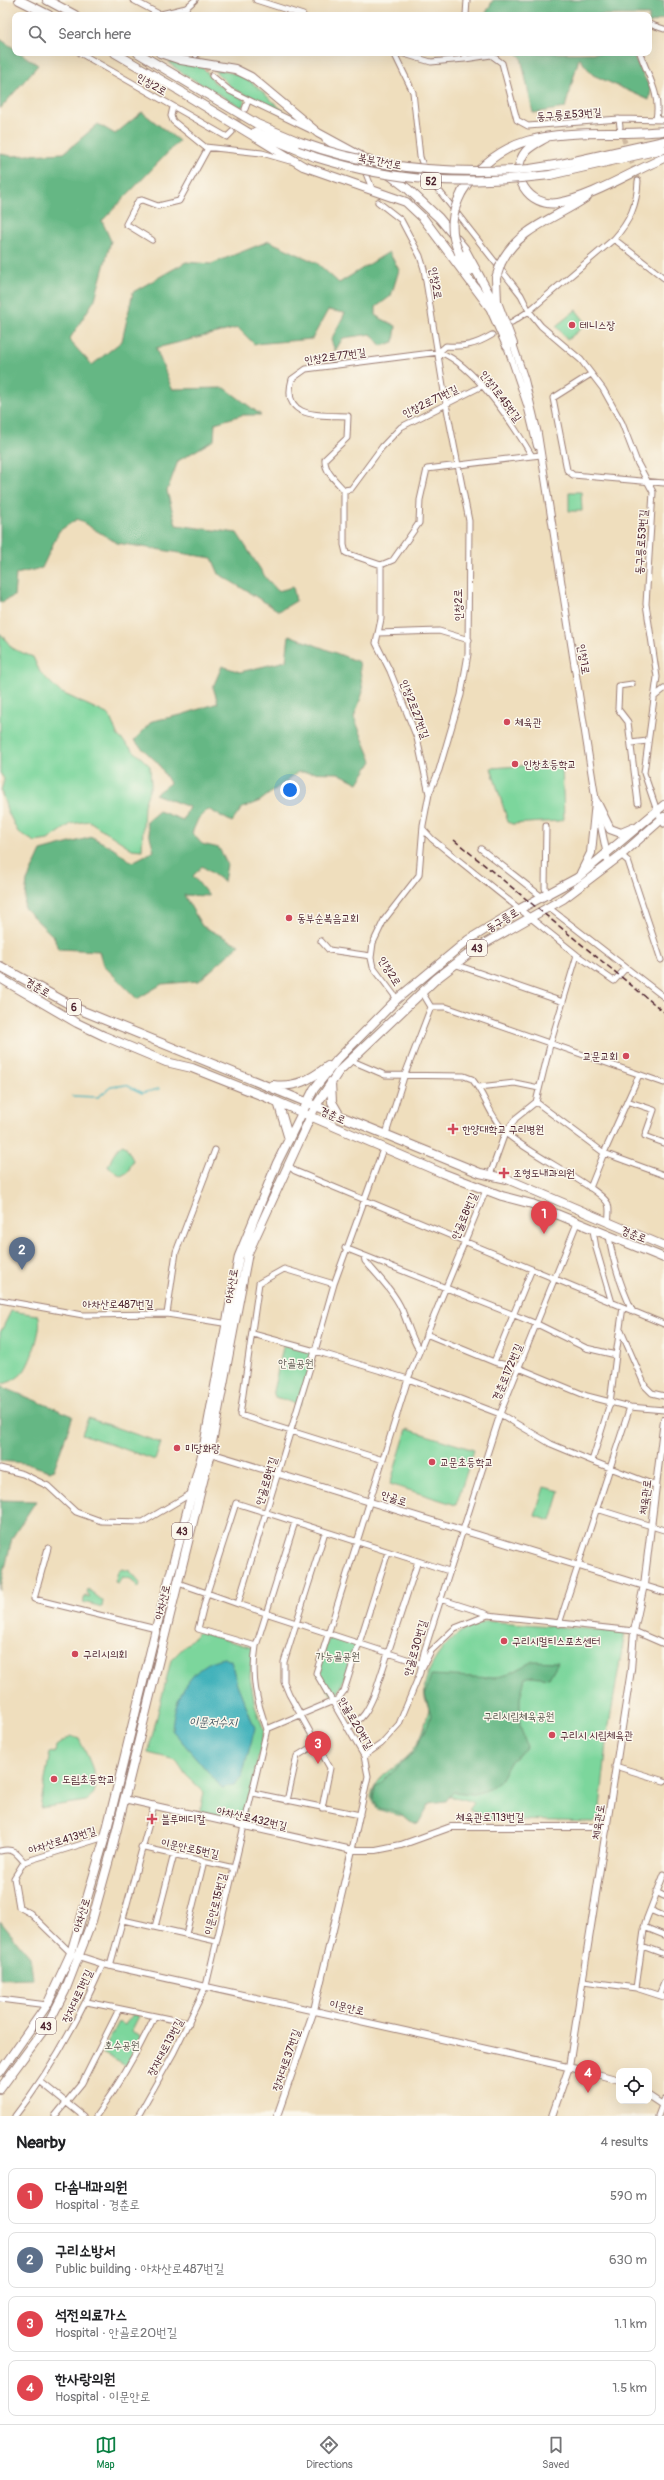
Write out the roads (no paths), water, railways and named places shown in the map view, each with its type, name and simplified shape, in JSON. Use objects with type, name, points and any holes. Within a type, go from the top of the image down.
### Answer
[{"type":"main road","points":[[19,0],[43,12]]},
{"type":"main road","points":[[47,0],[69,12]]},
{"type":"main road","name":"북부간선로","points":[[120,56],[251,130],[315,157],[356,168],[429,180],[495,181],[550,175],[664,149]]},
{"type":"main road","name":"북부간선로","points":[[143,56],[257,124],[329,152],[400,167],[445,172],[530,169],[561,164],[664,141]]},
{"type":"main road","points":[[169,56],[181,60],[234,69],[251,77],[318,133],[375,164],[408,189],[434,214],[464,248],[501,316]]},
{"type":"main road","points":[[178,90],[302,165],[406,202],[424,218],[491,309]]},
{"type":"main road","points":[[510,345],[454,243],[452,224],[454,206],[462,192],[484,164],[501,151],[519,142],[549,136],[664,132]]},
{"type":"main road","points":[[549,136],[531,147],[522,159],[518,175],[524,189],[533,198],[551,204],[592,193]]},
{"type":"main road","points":[[510,345],[496,294],[496,278],[500,263],[513,244],[532,228],[573,207],[592,193],[628,173],[664,158]]},
{"type":"main road","points":[[596,802],[607,826],[616,832],[626,832],[648,820]]},
{"type":"main road","points":[[577,878],[590,853],[596,802]]},
{"type":"main road","name":"동구릉로","points":[[307,1103],[314,1089],[337,1060],[397,999],[468,940],[577,878],[648,820],[664,805]]},
{"type":"main road","name":"동구릉로","points":[[315,1107],[331,1081],[350,1060],[454,964],[475,949],[530,916],[563,899],[622,855],[663,820]]},
{"type":"main road","name":"경춘로","points":[[0,966],[78,1009],[151,1040],[178,1048],[267,1085],[315,1107],[490,1175],[507,1180],[664,1246]]},
{"type":"main road","name":"경춘로","points":[[0,978],[77,1023],[104,1036],[166,1062],[192,1068],[278,1102],[383,1149],[486,1190],[532,1204],[664,1258]]},
{"type":"main road","points":[[267,1085],[284,1087],[302,1083],[337,1060]]},
{"type":"main road","points":[[331,1081],[332,1102],[340,1116]]},
{"type":"main road","points":[[278,1102],[289,1139]]},
{"type":"main road","name":"아차산로","points":[[0,2072],[47,2005],[71,1953],[105,1837],[156,1629],[192,1492],[207,1452],[226,1323],[239,1256],[277,1162],[307,1103]]},
{"type":"main road","name":"아차산로","points":[[0,2089],[48,2024],[80,1956],[112,1849],[178,1584],[236,1325],[248,1253],[315,1107]]},
{"type":"street","points":[[133,0],[155,12]]},
{"type":"street","points":[[172,12],[186,8],[195,0]]},
{"type":"street","points":[[256,0],[294,12]]},
{"type":"street","points":[[466,12],[467,0]]},
{"type":"street","points":[[652,25],[664,29]]},
{"type":"street","name":"인창2로","points":[[85,56],[227,137],[232,132]]},
{"type":"street","name":"동구릉로53번길","points":[[396,56],[413,92],[420,157],[426,174],[432,184],[521,295],[529,311],[550,334],[581,360],[603,389],[622,423],[646,482],[653,492],[646,604],[657,677],[647,741],[644,773],[657,811],[663,820]]},
{"type":"street","points":[[402,67],[403,58],[413,56]]},
{"type":"street","name":"동구릉로53번길","points":[[413,56],[431,62],[484,56]]},
{"type":"street","name":"동구릉로53번길","points":[[492,56],[502,63],[517,120],[528,126],[619,119],[664,120]]},
{"type":"street","points":[[641,56],[657,94],[659,106],[656,119]]},
{"type":"street","points":[[212,76],[225,88],[248,101],[318,133],[325,141],[358,163],[368,176],[372,186]]},
{"type":"street","points":[[245,108],[248,101]]},
{"type":"street","name":"인창2로","points":[[173,107],[171,116],[173,121],[201,145],[208,148],[262,152],[302,165]]},
{"type":"street","points":[[619,119],[620,127]]},
{"type":"street","points":[[152,240],[126,224],[138,201],[140,199],[158,206],[179,201],[208,148]]},
{"type":"street","points":[[512,322],[529,311],[614,239],[626,226],[635,207],[638,181]]},
{"type":"street","name":"인창2로","points":[[378,202],[400,220],[420,256],[439,352],[446,404],[469,524],[469,640],[466,676],[439,770],[429,794],[423,829],[419,875],[384,920],[373,943],[371,956],[373,967],[397,999]]},
{"type":"street","points":[[614,239],[664,278]]},
{"type":"street","points":[[439,352],[446,346],[465,347],[478,344],[492,335]]},
{"type":"street","name":"인창1로","points":[[510,345],[533,405],[596,802],[609,865]]},
{"type":"street","name":"인창1로45번길","points":[[439,352],[465,367],[482,386],[532,456]]},
{"type":"street","name":"인창2로77번길","points":[[344,490],[331,476],[326,466],[325,459],[347,438],[348,416],[309,414],[298,409],[291,399],[291,383],[294,376],[306,369],[439,352]]},
{"type":"street","points":[[591,374],[553,398],[567,470],[573,476],[664,483]]},
{"type":"street","name":"인창2로71번길","points":[[344,490],[351,489],[382,447],[401,427],[482,386]]},
{"type":"street","points":[[344,490],[344,545],[346,553],[381,565],[392,562],[414,534],[419,523],[420,500],[426,470],[457,464],[541,455]]},
{"type":"street","name":"인창2로27번길","points":[[381,565],[381,619],[376,643],[390,670],[417,738],[429,794]]},
{"type":"street","points":[[378,633],[439,631],[469,640]]},
{"type":"street","points":[[632,684],[619,686],[617,700],[618,710],[628,722],[638,803]]},
{"type":"street","points":[[654,697],[664,689]]},
{"type":"street","points":[[631,743],[647,741]]},
{"type":"street","points":[[546,826],[546,897]]},
{"type":"street","points":[[423,829],[432,839],[577,954],[614,981],[626,968]]},
{"type":"street","points":[[481,849],[546,897]]},
{"type":"street","points":[[622,855],[628,861],[661,960]]},
{"type":"street","points":[[548,906],[664,997]]},
{"type":"street","points":[[321,941],[328,949],[371,956]]},
{"type":"street","points":[[490,1175],[506,1133],[516,1118],[536,1102],[550,1044],[577,954]]},
{"type":"street","points":[[454,964],[563,1002]]},
{"type":"street","points":[[422,992],[431,1007]]},
{"type":"street","points":[[431,1007],[446,1007],[664,1083]]},
{"type":"street","points":[[386,1134],[404,1077],[431,1007]]},
{"type":"street","points":[[350,1060],[385,1075],[404,1077],[464,1076],[472,1079],[479,1087],[506,1133],[545,1161],[590,1188],[608,1203],[610,1215],[608,1222]]},
{"type":"street","points":[[590,1188],[639,1075]]},
{"type":"street","points":[[479,1087],[514,1083],[539,1088]]},
{"type":"street","points":[[627,1101],[654,1110],[645,1136],[664,1143]]},
{"type":"street","points":[[536,1102],[604,1153],[664,1175]]},
{"type":"street","name":"안골로8번길","points":[[238,1604],[292,1432],[334,1284],[363,1199],[383,1149]]},
{"type":"street","points":[[167,1314],[176,1252],[215,1150]]},
{"type":"street","points":[[288,1165],[295,1171],[465,1240],[664,1324]]},
{"type":"street","name":"안골로8번길","points":[[383,1460],[419,1350],[446,1289],[486,1190]]},
{"type":"street","name":"경춘로172번길","points":[[461,1530],[500,1414],[577,1223]]},
{"type":"street","points":[[593,1230],[612,1303]]},
{"type":"street","points":[[609,1236],[612,1256],[622,1290],[633,1312]]},
{"type":"street","points":[[346,1248],[537,1324],[586,1348],[616,1355]]},
{"type":"street","points":[[364,1256],[365,1261],[390,1290],[402,1310],[408,1330],[419,1350]]},
{"type":"street","points":[[334,1284],[284,1269],[259,1283],[253,1334],[240,1415],[383,1460]]},
{"type":"street","points":[[494,1362],[532,1269]]},
{"type":"street","name":"아차산로487번길","points":[[0,1300],[83,1315],[167,1314],[236,1325]]},
{"type":"street","points":[[592,1461],[610,1403],[623,1307]]},
{"type":"street","points":[[620,1330],[645,1386],[652,1393],[664,1396]]},
{"type":"street","points":[[253,1334],[315,1350],[408,1380],[500,1414],[550,1444],[657,1486]]},
{"type":"street","points":[[426,1334],[494,1362],[519,1368],[565,1388],[610,1403],[630,1407],[664,1410]]},
{"type":"street","points":[[559,1624],[630,1407]]},
{"type":"street","name":"체육관로","points":[[552,2116],[569,2067],[583,1981],[631,1670],[634,1631],[644,1586],[664,1420]]},
{"type":"street","name":"안골로","points":[[207,1452],[664,1592]]},
{"type":"street","name":"안골로20번길","points":[[352,1850],[368,1776],[364,1756],[316,1674],[383,1460]]},
{"type":"street","points":[[0,1468],[23,1474],[48,1486],[76,1512],[101,1521],[143,1522],[192,1492]]},
{"type":"street","points":[[256,1646],[198,1629],[206,1593],[236,1503],[449,1571]]},
{"type":"street","name":"체육관로","points":[[597,1509],[651,1528],[664,1530]]},
{"type":"street","points":[[245,1827],[267,1729],[257,1702],[253,1681],[256,1646],[295,1522]]},
{"type":"street","name":"안골로30번길","points":[[364,1756],[381,1744],[399,1724],[420,1673],[461,1530]]},
{"type":"street","points":[[322,1808],[330,1768],[315,1745],[300,1717],[284,1682],[284,1662],[325,1532]]},
{"type":"street","points":[[48,1548],[34,1599],[156,1629]]},
{"type":"street","points":[[267,1729],[300,1717],[332,1702],[338,1699],[344,1691],[388,1552]]},
{"type":"street","points":[[347,1728],[358,1722],[367,1712],[389,1653],[418,1561]]},
{"type":"street","points":[[178,1584],[422,1664]]},
{"type":"street","points":[[440,1599],[488,1615],[559,1624],[634,1631],[664,1644]]},
{"type":"street","points":[[420,1673],[432,1651],[455,1628],[488,1615]]},
{"type":"street","points":[[287,1801],[297,1756],[315,1745]]},
{"type":"street","points":[[615,1766],[664,1781]]},
{"type":"street","points":[[252,1793],[360,1815]]},
{"type":"street","name":"아차산로432번길","points":[[124,1798],[245,1827],[352,1850]]},
{"type":"street","points":[[110,1966],[141,1847],[154,1805]]},
{"type":"street","name":"이문안로15번길","points":[[206,1986],[245,1827]]},
{"type":"street","name":"체육관로113번길","points":[[352,1850],[376,1850],[401,1845],[451,1827],[607,1828]]},
{"type":"street","name":"아차산로413번길","points":[[71,1953],[30,1913],[19,1907],[14,1878],[24,1862],[105,1837]]},
{"type":"street","name":"이문안로5번길","points":[[141,1847],[234,1868]]},
{"type":"street","name":"아차산로413번길","points":[[0,1851],[9,1849],[16,1851],[24,1862]]},
{"type":"street","name":"장자대로37번길","points":[[277,2116],[314,2010],[352,1850]]},
{"type":"street","points":[[155,1927],[174,1854]]},
{"type":"street","name":"이문안로15번길","points":[[186,1934],[204,1861]]},
{"type":"street","points":[[636,1988],[644,1927],[656,1892],[664,1876]]},
{"type":"street","points":[[656,1892],[664,1896]]},
{"type":"street","points":[[650,1910],[664,1916]]},
{"type":"street","points":[[123,1920],[216,1941]]},
{"type":"street","points":[[644,1927],[664,1935]]},
{"type":"street","points":[[642,1946],[664,1954]]},
{"type":"street","name":"이문안로","points":[[71,1953],[110,1966],[569,2067],[616,2079]]},
{"type":"street","name":"장자대로1번길","points":[[14,2116],[42,2082],[87,2002],[104,1964]]},
{"type":"street","points":[[583,1981],[636,1988],[661,1996],[664,1983]]},
{"type":"street","name":"장자대로13번길","points":[[138,2116],[189,2023],[206,1986]]},
{"type":"street","points":[[0,1999],[47,2005]]},
{"type":"street","points":[[87,2002],[189,2023]]},
{"type":"street","points":[[55,2116],[82,2083],[119,2009]]},
{"type":"street","name":"장자대로13번길","points":[[96,2116],[118,2085],[142,2044],[154,2017]]},
{"type":"street","points":[[42,2082],[83,2116]]},
{"type":"street","points":[[652,2098],[663,2103],[658,2116]]},
{"type":"water","name":"이문저수지","points":[[224,1658],[231,1661],[237,1684],[255,1728],[242,1776],[234,1785],[222,1788],[172,1730],[176,1707],[186,1685],[203,1667],[213,1661]]},
{"type":"waterway","points":[[72,1096],[98,1097],[111,1087],[126,1085],[142,1093],[159,1089]]},
{"type":"tunnel","points":[[197,56],[212,76]]},
{"type":"tunnel","points":[[234,128],[245,109]]},
{"type":"tunnel","points":[[621,131],[638,181]]},
{"type":"railway","points":[[454,840],[664,1012]]},
{"type":"place","name":"테니스장","points":[[572,325]]},
{"type":"place","name":"체육관","points":[[507,722]]},
{"type":"place","name":"인창초등학교","points":[[515,764]]},
{"type":"place","name":"동부순복음교회","points":[[289,918]]},
{"type":"place","name":"교문교회","points":[[626,1056]]},
{"type":"place","name":"한양대학교 구리병원","points":[[453,1129]]},
{"type":"place","name":"조형도내과의원","points":[[504,1173]]},
{"type":"place","name":"다솜내과의원","points":[[544,1234]]},
{"type":"place","name":"구리소방서","points":[[22,1270]]},
{"type":"place","name":"미당화랑","points":[[177,1448]]},
{"type":"place","name":"교문초등학교","points":[[432,1462]]},
{"type":"place","name":"구리시멀티스포츠센터","points":[[504,1641]]},
{"type":"place","name":"구리시의회","points":[[75,1654]]},
{"type":"place","name":"구리시 시립체육관","points":[[552,1735]]},
{"type":"place","name":"석전의료가스","points":[[318,1764]]},
{"type":"place","name":"도림초등학교","points":[[54,1779]]},
{"type":"place","name":"블루메디칼","points":[[152,1819]]},
{"type":"place","name":"한사랑의원","points":[[588,2093]]},
{"type":"park label","name":"안골공원","points":[[296,1363]]},
{"type":"park label","name":"가능골공원","points":[[338,1656]]},
{"type":"park label","name":"구리시립체육공원","points":[[519,1716]]},
{"type":"park label","name":"호수공원","points":[[122,2045]]}]
